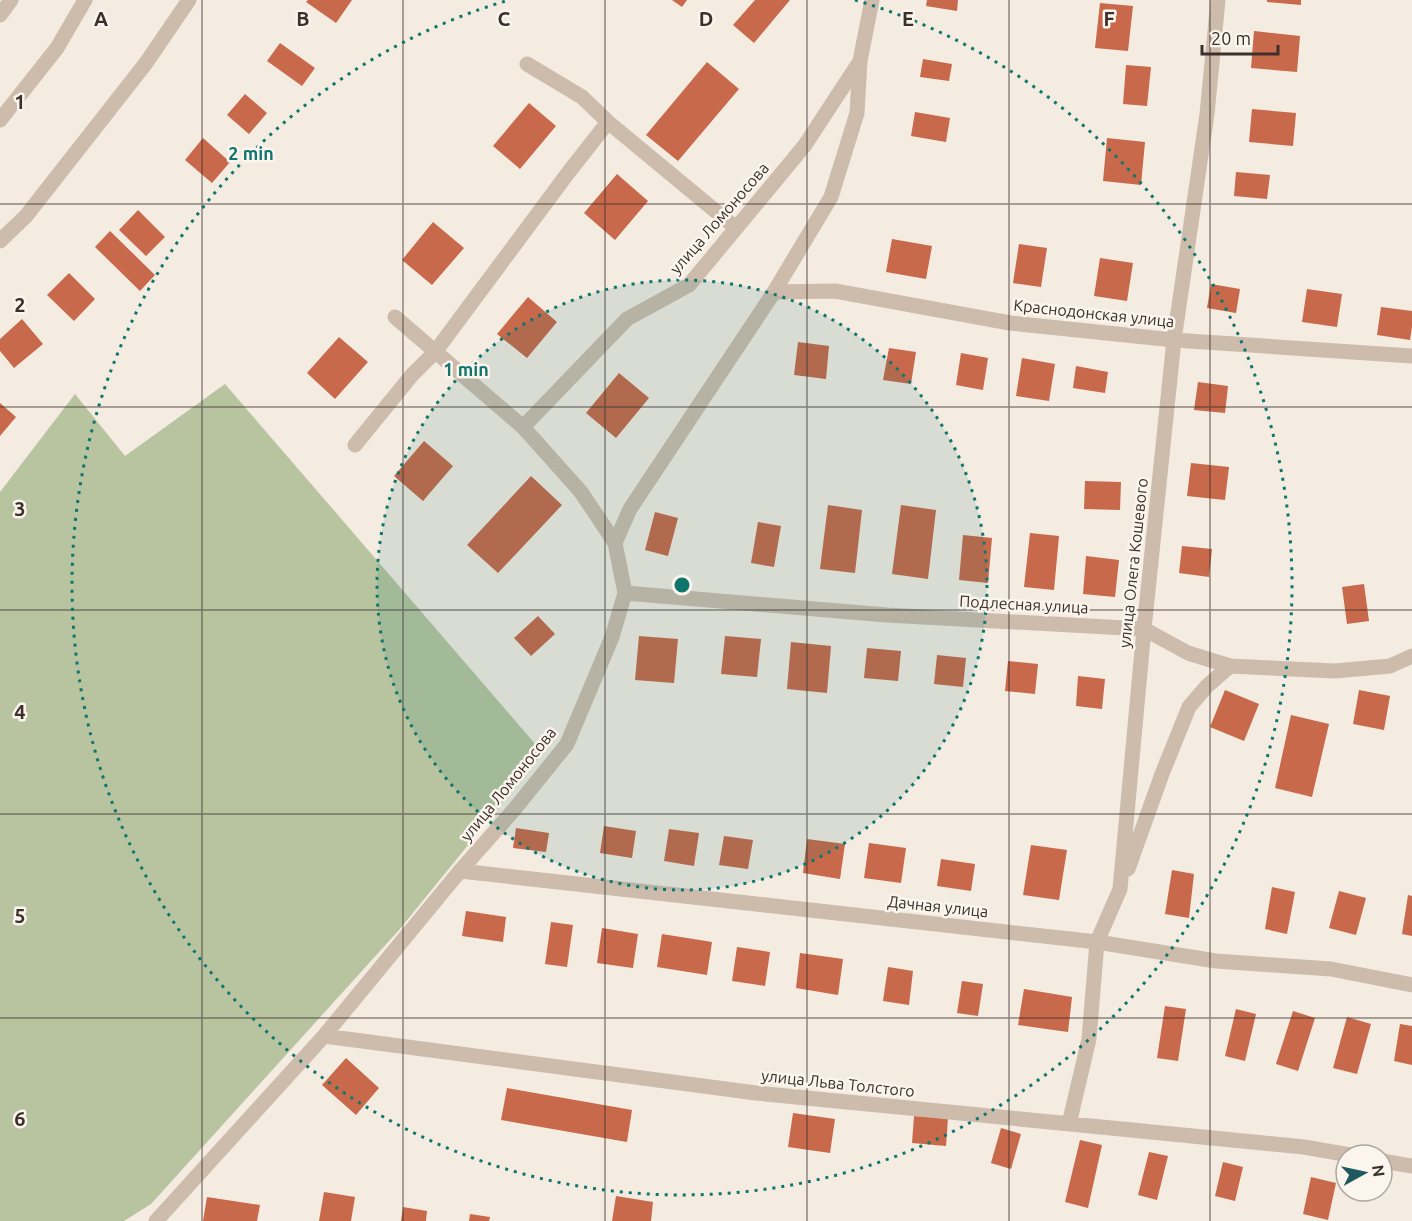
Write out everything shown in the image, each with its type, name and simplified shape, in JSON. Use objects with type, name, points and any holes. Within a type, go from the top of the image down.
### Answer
[{"type":"street","points":[[0,15],[11,0]]},
{"type":"street","points":[[0,120],[57,48],[85,0]]},
{"type":"street","points":[[0,241],[26,216],[146,63],[189,0]]},
{"type":"street","name":"улица Ломоносова","points":[[156,1221],[324,1036],[460,871],[513,812],[567,744],[612,637],[625,593],[615,543],[581,492],[523,427],[627,319],[688,285],[805,145],[860,61],[872,0]]},
{"type":"street","name":"улица Олега Кошевого","points":[[1068,1124],[1089,1039],[1097,942],[1120,889],[1174,340],[1207,114],[1218,0]]},
{"type":"street","points":[[615,543],[630,510],[774,292],[831,197],[857,112],[860,61]]},
{"type":"street","points":[[527,64],[582,97],[608,122],[736,228]]},
{"type":"street","points":[[355,445],[412,375],[435,352],[608,122]]},
{"type":"street","name":"Краснодонская улица","points":[[774,292],[835,291],[1010,323],[1174,340],[1412,356]]},
{"type":"street","points":[[395,317],[523,427]]},
{"type":"street","name":"Подлесная улица","points":[[625,593],[887,615],[1144,629],[1188,653],[1230,666],[1335,671],[1390,666],[1412,656]]},
{"type":"street","points":[[1120,889],[1189,706],[1230,666]]},
{"type":"street","name":"Дачная улица","points":[[460,871],[1097,942],[1216,961],[1331,969],[1412,985]]},
{"type":"street","name":"улица Льва Толстого","points":[[324,1036],[756,1093],[1304,1147],[1334,1152]]},
{"type":"street","points":[[1394,1163],[1412,1166]]},
{"type":"green space","points":[[225,384],[543,753],[399,930],[151,1204],[124,1221],[0,1221],[0,492],[75,394],[125,456]]},
{"type":"building","points":[[308,0],[352,0],[336,23],[306,2]]},
{"type":"building","points":[[672,0],[687,0],[682,7]]},
{"type":"building","points":[[755,0],[790,0],[754,43],[733,25]]},
{"type":"building","points":[[927,0],[958,0],[957,11],[926,6]]},
{"type":"building","points":[[1267,0],[1301,0],[1301,5],[1267,2]]},
{"type":"building","points":[[1100,3],[1133,6],[1128,51],[1095,48]]},
{"type":"building","points":[[1254,31],[1300,36],[1297,72],[1251,68]]},
{"type":"building","points":[[280,43],[315,68],[302,86],[267,61]]},
{"type":"building","points":[[923,59],[952,64],[949,81],[920,77]]},
{"type":"building","points":[[707,62],[739,89],[678,161],[646,135]]},
{"type":"building","points":[[1126,65],[1151,67],[1147,106],[1123,104]]},
{"type":"building","points":[[245,94],[267,113],[249,134],[227,115]]},
{"type":"building","points":[[529,103],[556,126],[520,169],[493,146]]},
{"type":"building","points":[[1252,109],[1296,113],[1293,146],[1249,142]]},
{"type":"building","points":[[915,112],[950,118],[946,142],[911,136]]},
{"type":"building","points":[[203,138],[230,162],[212,183],[185,160]]},
{"type":"building","points":[[1107,138],[1145,142],[1141,185],[1103,181]]},
{"type":"building","points":[[1236,172],[1270,175],[1267,199],[1234,196]]},
{"type":"building","points":[[617,174],[648,201],[615,240],[584,213]]},
{"type":"building","points":[[138,210],[165,237],[146,256],[119,230]]},
{"type":"building","points":[[433,222],[464,248],[432,285],[402,260]]},
{"type":"building","points":[[110,231],[155,275],[140,291],[95,247]]},
{"type":"building","points":[[892,239],[932,246],[926,279],[886,272]]},
{"type":"building","points":[[1019,244],[1047,248],[1041,287],[1013,283]]},
{"type":"building","points":[[1100,258],[1133,263],[1127,301],[1094,296]]},
{"type":"building","points":[[69,273],[95,299],[74,321],[47,295]]},
{"type":"building","points":[[1211,284],[1240,289],[1236,313],[1207,308]]},
{"type":"building","points":[[1307,289],[1342,294],[1337,327],[1302,322]]},
{"type":"building","points":[[528,297],[557,322],[527,358],[497,334]]},
{"type":"building","points":[[1381,307],[1412,311],[1410,340],[1377,335]]},
{"type":"building","points":[[22,319],[43,344],[14,368],[0,351],[0,339]]},
{"type":"building","points":[[339,337],[368,362],[335,399],[307,373]]},
{"type":"building","points":[[798,342],[829,346],[826,379],[794,375]]},
{"type":"building","points":[[889,348],[916,352],[911,384],[883,380]]},
{"type":"building","points":[[961,353],[988,358],[983,390],[956,385]]},
{"type":"building","points":[[1022,358],[1055,364],[1049,401],[1016,396]]},
{"type":"building","points":[[1076,366],[1108,372],[1105,393],[1073,388]]},
{"type":"building","points":[[619,373],[649,398],[616,438],[586,413]]},
{"type":"building","points":[[1198,382],[1228,386],[1225,413],[1194,410]]},
{"type":"building","points":[[0,403],[16,417],[0,436]]},
{"type":"building","points":[[424,441],[453,466],[423,501],[394,476]]},
{"type":"building","points":[[1191,463],[1229,467],[1225,500],[1187,496]]},
{"type":"building","points":[[531,476],[562,505],[498,573],[467,545]]},
{"type":"building","points":[[1085,481],[1121,482],[1120,510],[1084,509]]},
{"type":"building","points":[[828,505],[862,510],[855,573],[820,569]]},
{"type":"building","points":[[901,505],[936,510],[928,579],[892,574]]},
{"type":"building","points":[[655,512],[678,518],[668,556],[645,550]]},
{"type":"building","points":[[758,522],[781,526],[774,567],[751,563]]},
{"type":"building","points":[[1030,533],[1059,536],[1054,590],[1024,587]]},
{"type":"building","points":[[963,535],[992,538],[988,583],[959,580]]},
{"type":"building","points":[[1182,546],[1212,549],[1209,577],[1179,573]]},
{"type":"building","points":[[1086,556],[1119,560],[1115,597],[1083,594]]},
{"type":"building","points":[[1364,584],[1369,621],[1347,624],[1342,587]]},
{"type":"building","points":[[538,616],[555,634],[531,656],[514,638]]},
{"type":"building","points":[[639,636],[678,639],[674,683],[635,680]]},
{"type":"building","points":[[725,636],[761,639],[757,677],[721,674]]},
{"type":"building","points":[[791,642],[831,646],[827,693],[787,689]]},
{"type":"building","points":[[867,648],[901,651],[898,681],[864,678]]},
{"type":"building","points":[[937,655],[966,658],[963,687],[934,684]]},
{"type":"building","points":[[1008,661],[1038,664],[1035,694],[1005,691]]},
{"type":"building","points":[[1078,676],[1105,679],[1102,709],[1076,706]]},
{"type":"building","points":[[1225,690],[1259,704],[1244,741],[1210,727]]},
{"type":"building","points":[[1359,690],[1390,696],[1384,730],[1353,724]]},
{"type":"building","points":[[1291,715],[1329,724],[1312,797],[1275,788]]},
{"type":"building","points":[[604,826],[636,831],[632,858],[600,853]]},
{"type":"building","points":[[516,828],[549,833],[546,852],[513,848]]},
{"type":"building","points":[[669,829],[699,833],[694,866],[664,861]]},
{"type":"building","points":[[724,836],[753,840],[748,869],[719,865]]},
{"type":"building","points":[[807,839],[845,844],[840,879],[803,873]]},
{"type":"building","points":[[869,843],[906,848],[901,883],[864,878]]},
{"type":"building","points":[[1031,845],[1067,850],[1059,900],[1023,895]]},
{"type":"building","points":[[941,859],[975,864],[971,891],[937,886]]},
{"type":"building","points":[[1172,870],[1194,874],[1189,918],[1165,914]]},
{"type":"building","points":[[1272,887],[1295,892],[1287,934],[1265,929]]},
{"type":"building","points":[[1339,891],[1366,898],[1356,935],[1329,928]]},
{"type":"building","points":[[1408,895],[1412,896],[1412,936],[1402,934]]},
{"type":"building","points":[[466,911],[506,917],[503,942],[462,936]]},
{"type":"building","points":[[551,922],[573,925],[567,967],[545,964]]},
{"type":"building","points":[[602,928],[638,934],[633,968],[597,963]]},
{"type":"building","points":[[662,934],[712,942],[707,975],[657,967]]},
{"type":"building","points":[[737,947],[770,952],[765,986],[732,981]]},
{"type":"building","points":[[800,953],[843,959],[838,995],[796,988]]},
{"type":"building","points":[[888,967],[913,971],[909,1005],[883,1001]]},
{"type":"building","points":[[962,981],[983,984],[978,1016],[957,1013]]},
{"type":"building","points":[[1024,989],[1072,997],[1068,1032],[1018,1025]]},
{"type":"building","points":[[1165,1006],[1186,1009],[1178,1061],[1157,1058]]},
{"type":"building","points":[[1236,1009],[1256,1014],[1245,1061],[1225,1056]]},
{"type":"building","points":[[1293,1011],[1315,1018],[1298,1071],[1276,1064]]},
{"type":"building","points":[[1347,1017],[1371,1024],[1357,1074],[1333,1068]]},
{"type":"building","points":[[1400,1024],[1412,1026],[1412,1065],[1394,1061]]},
{"type":"building","points":[[346,1058],[379,1088],[356,1115],[322,1085]]},
{"type":"building","points":[[507,1088],[632,1110],[627,1142],[501,1120]]},
{"type":"building","points":[[793,1113],[835,1119],[830,1153],[788,1147]]},
{"type":"building","points":[[914,1116],[948,1118],[946,1146],[912,1143]]},
{"type":"building","points":[[1001,1128],[1021,1134],[1011,1169],[991,1163]]},
{"type":"building","points":[[1080,1140],[1102,1145],[1088,1208],[1065,1202]]},
{"type":"building","points":[[1149,1152],[1168,1156],[1157,1200],[1138,1195]]},
{"type":"building","points":[[1223,1162],[1243,1167],[1235,1201],[1215,1196]]},
{"type":"building","points":[[1311,1177],[1334,1183],[1328,1220],[1303,1214]]},
{"type":"building","points":[[324,1192],[355,1197],[351,1221],[319,1221]]},
{"type":"building","points":[[616,1196],[653,1202],[651,1221],[612,1221]]},
{"type":"building","points":[[207,1197],[260,1205],[257,1221],[203,1221]]},
{"type":"building","points":[[403,1207],[427,1211],[426,1221],[401,1221]]},
{"type":"building","points":[[470,1214],[490,1217],[489,1221],[469,1221]]}]
